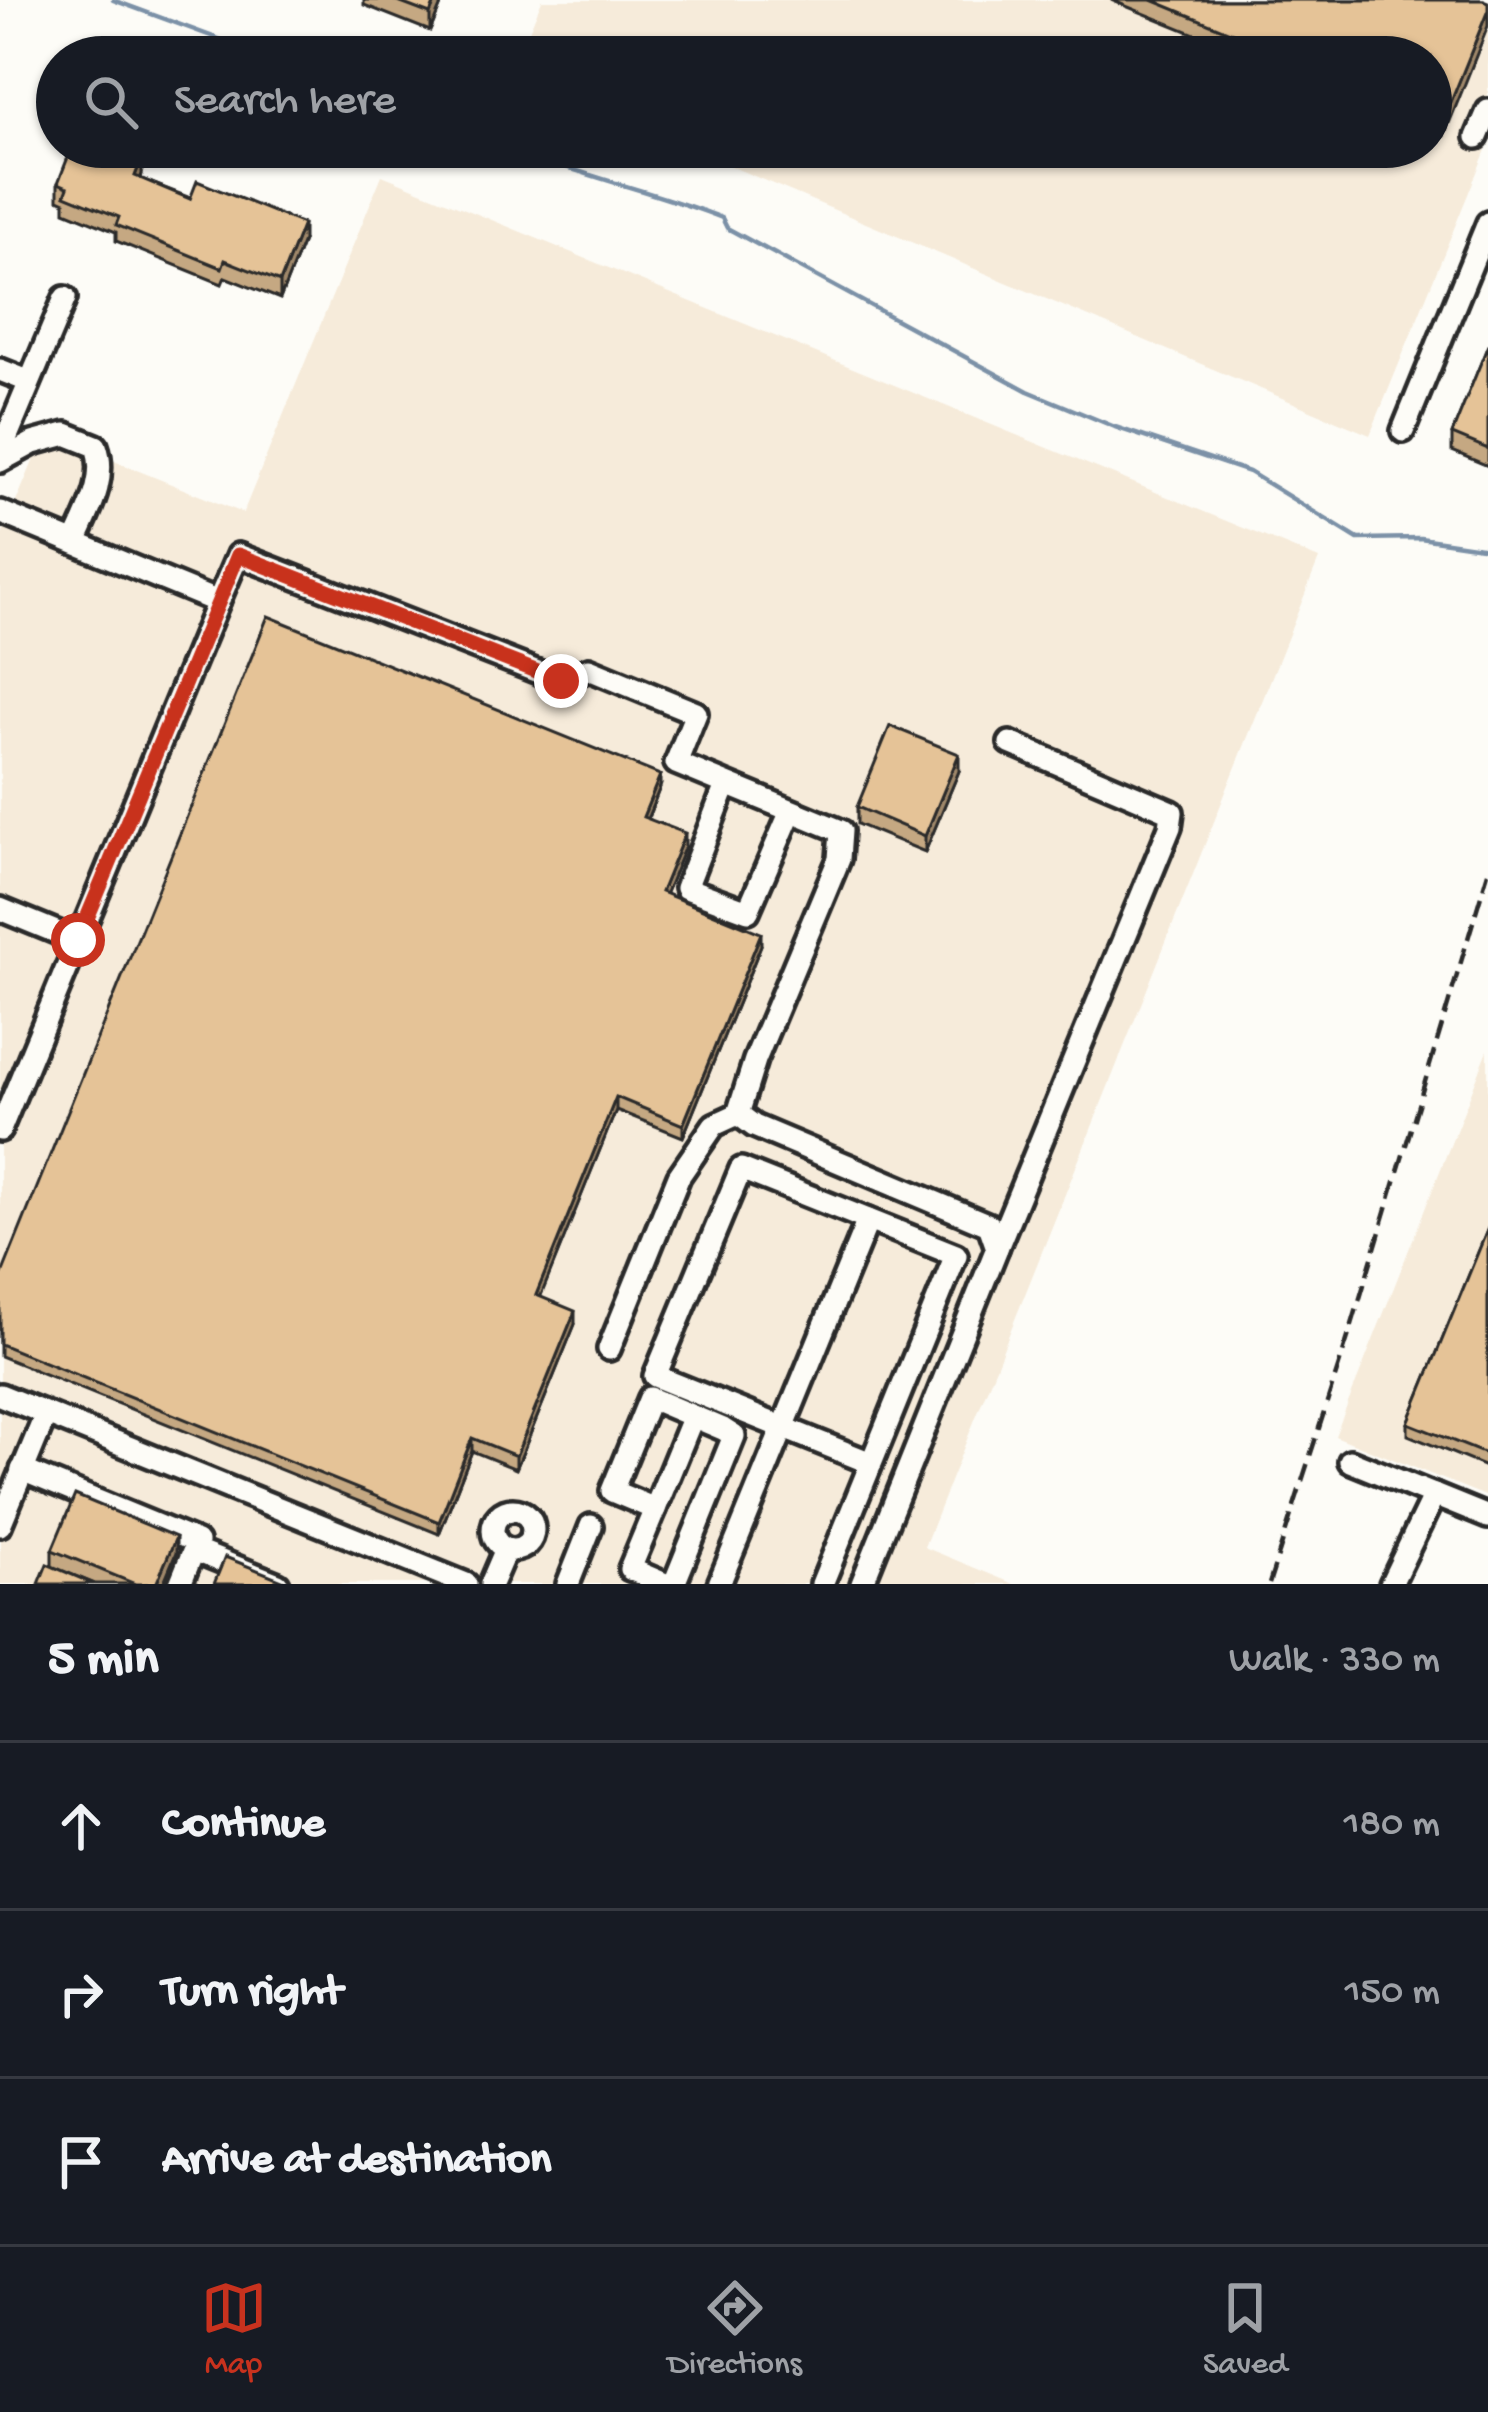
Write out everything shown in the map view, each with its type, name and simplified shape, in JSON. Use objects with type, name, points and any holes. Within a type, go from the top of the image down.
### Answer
[{"type":"street","points":[[1477,137],[1488,111]]},
{"type":"street","points":[[1403,431],[1488,223]]},
{"type":"street","points":[[0,457],[65,298]]},
{"type":"street","points":[[0,370],[28,381]]},
{"type":"street","points":[[0,457],[66,434],[96,446],[101,461],[96,493],[75,542]]},
{"type":"street","points":[[0,512],[218,602]]},
{"type":"street","points":[[0,1130],[238,555],[561,681],[589,669],[696,713],[676,763],[841,832],[838,859],[754,1060],[738,1114],[713,1125],[679,1176],[609,1348]]},
{"type":"street","points":[[862,1584],[1170,827],[1172,812],[1010,743]]},
{"type":"street","points":[[726,785],[686,888],[748,911],[790,811]]},
{"type":"street","points":[[0,909],[78,940]]},
{"type":"street","points":[[738,1114],[754,1126],[989,1225],[997,1248]]},
{"type":"street","points":[[822,1584],[956,1256],[741,1168],[655,1376],[871,1463]]},
{"type":"street","points":[[719,1584],[868,1220]]},
{"type":"street","points":[[0,1394],[466,1584]]},
{"type":"street","points":[[655,1509],[612,1491],[650,1398],[693,1416],[734,1436],[669,1584],[631,1569],[693,1416]]},
{"type":"street","points":[[0,1525],[46,1414]]},
{"type":"street","points":[[1349,1462],[1488,1517]]},
{"type":"street","points":[[22,1470],[197,1542],[180,1584]]},
{"type":"street","points":[[1391,1584],[1433,1496]]},
{"type":"street","points":[[568,1584],[591,1526]]},
{"type":"street","points":[[491,1584],[506,1549]]},
{"type":"street","points":[[194,1550],[278,1584]]},
{"type":"shaded area","points":[[542,0],[1488,0],[1488,145],[1370,435],[735,168],[1452,168],[1452,36],[527,36]]},
{"type":"shaded area","points":[[382,175],[1319,559],[924,1547],[1014,1584],[0,1584],[0,540],[45,433],[243,513]]},
{"type":"shaded area","points":[[1488,1050],[1488,1497],[1335,1436]]},
{"type":"building","points":[[393,0],[436,0],[430,14]]},
{"type":"building","points":[[1152,0],[1488,2],[1452,99],[1452,36],[1240,36]]},
{"type":"building","points":[[64,168],[138,168],[135,176],[190,199],[197,181],[303,224],[280,282],[225,260],[222,268],[116,225],[119,217],[65,195],[68,187],[58,183]]},
{"type":"building","points":[[1488,345],[1488,449],[1452,434]]},
{"type":"building","points":[[268,616],[660,775],[643,817],[685,833],[661,892],[761,933],[683,1125],[616,1097],[536,1295],[575,1311],[516,1456],[472,1438],[439,1522],[0,1344],[0,1279]]},
{"type":"building","points":[[890,726],[959,754],[925,836],[857,807]]},
{"type":"building","points":[[1488,1228],[1488,1455],[1408,1423]]},
{"type":"building","points":[[75,1495],[176,1537],[156,1584],[135,1584],[52,1550]]},
{"type":"building","points":[[225,1557],[292,1584],[214,1584]]},
{"type":"building","points":[[47,1564],[94,1584],[39,1584]]},
{"type":"waterway","points":[[113,0],[211,36]]},
{"type":"waterway","points":[[569,168],[722,218],[727,228],[1028,391],[1115,427],[1249,472],[1358,539],[1420,538],[1488,548]]},
{"type":"railway","points":[[1269,1584],[1488,872]]},
{"type":"route","points":[[78,940],[238,555],[561,681]]}]
